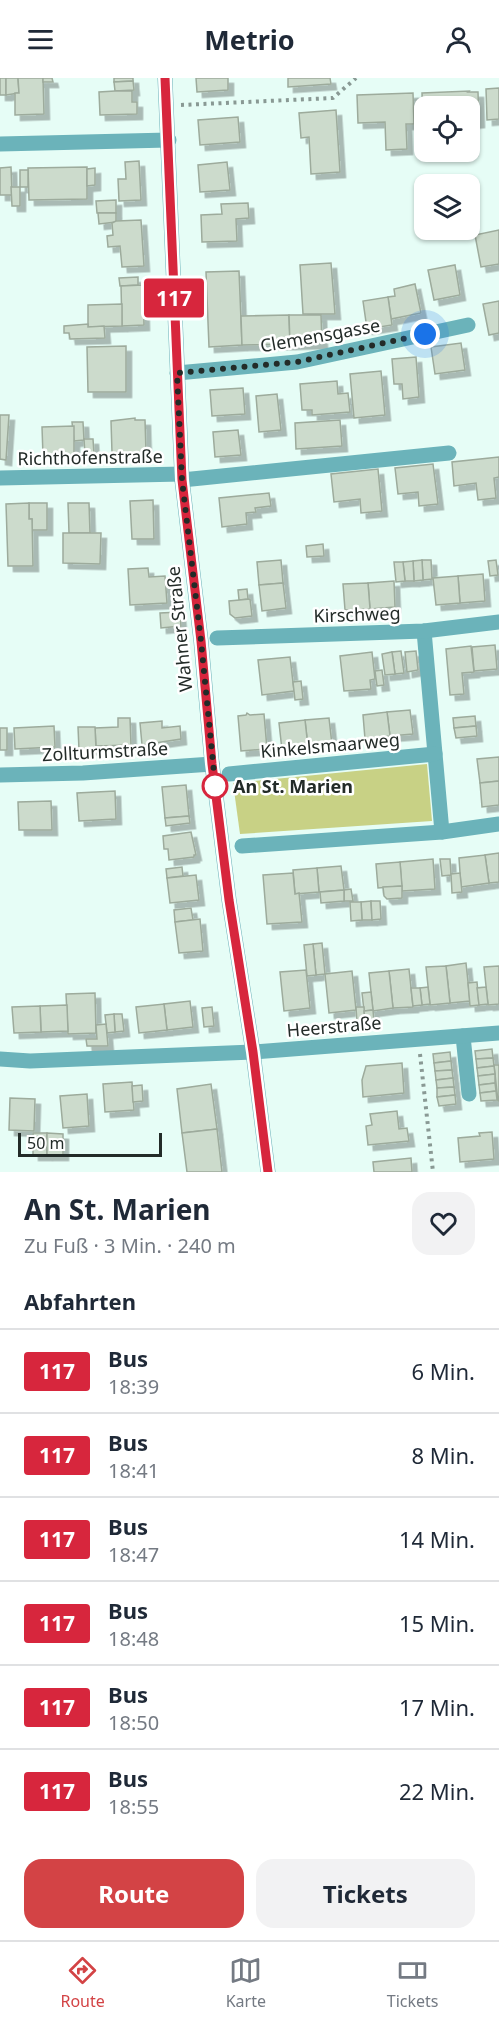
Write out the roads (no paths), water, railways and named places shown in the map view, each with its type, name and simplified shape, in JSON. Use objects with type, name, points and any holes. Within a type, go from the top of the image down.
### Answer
[{"type":"street","name":"Wahner Straße","points":[[165,78],[182,477],[201,641],[212,764],[268,1172]]},
{"type":"street","points":[[0,144],[169,140]]},
{"type":"street","name":"Clemensgasse","points":[[177,373],[297,362],[468,325]]},
{"type":"street","name":"Richthofenstraße","points":[[0,478],[182,477],[449,453]]},
{"type":"street","name":"Kirschweg","points":[[217,638],[424,631],[499,622]]},
{"type":"street","points":[[424,631],[442,832]]},
{"type":"street","name":"Kinkelsmaarweg","points":[[229,774],[435,754]]},
{"type":"street","name":"Zollturmstraße","points":[[0,775],[83,773],[212,764]]},
{"type":"street","points":[[242,846],[442,832],[499,824]]},
{"type":"street","name":"Heerstraße","points":[[253,1052],[418,1038],[499,1034]]},
{"type":"street","points":[[463,1036],[469,1094]]},
{"type":"street","points":[[0,1059],[30,1061],[253,1052]]},
{"type":"place","name":"An St. Marien","points":[[215,786]]}]
